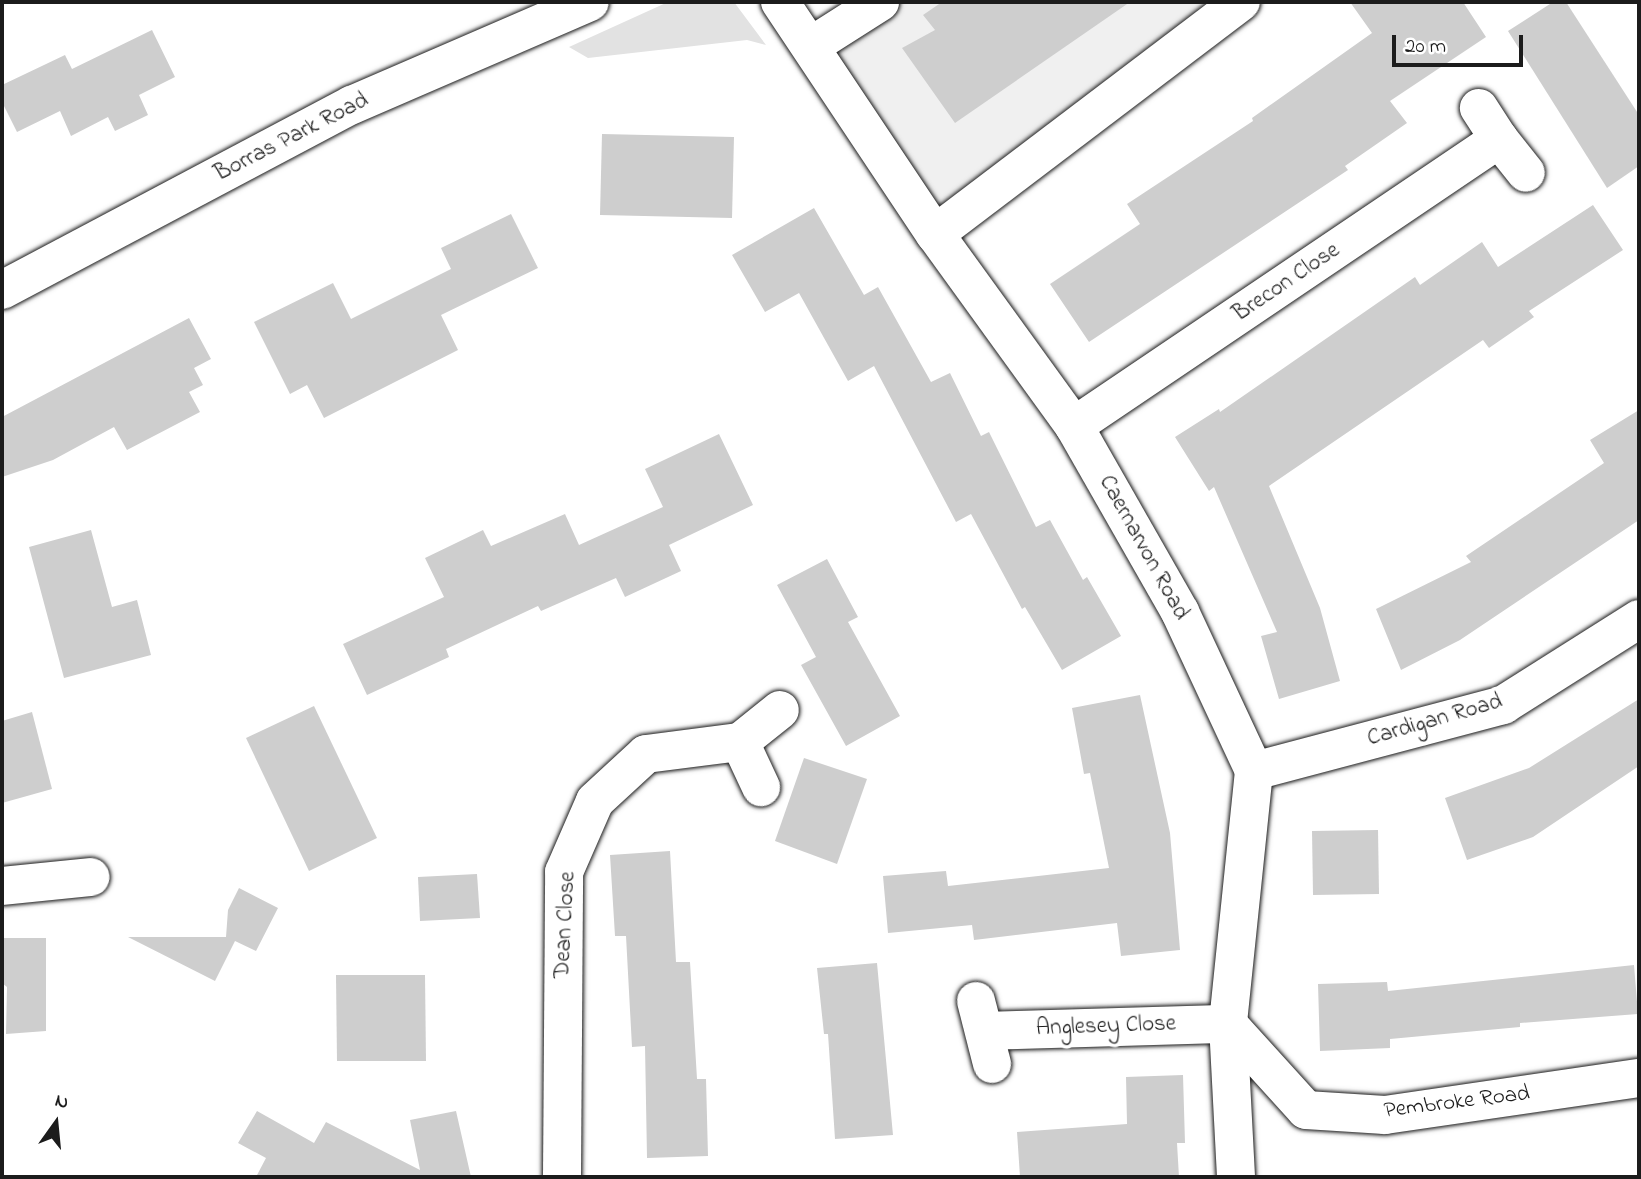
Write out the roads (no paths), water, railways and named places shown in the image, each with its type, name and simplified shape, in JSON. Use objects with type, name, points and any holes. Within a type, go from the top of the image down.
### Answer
[{"type":"street","name":"Borras Park Road","points":[[2,290],[352,105],[590,2]]},
{"type":"street","name":"Caernarvon Road","points":[[780,2],[935,234],[1074,426],[1180,612],[1254,771]]},
{"type":"street","points":[[811,46],[880,2]]},
{"type":"street","points":[[935,234],[1241,2]]},
{"type":"street","name":"Brecon Close","points":[[1074,426],[1489,123],[1526,173]]},
{"type":"street","name":"Cardigan Road","points":[[1254,771],[1503,705],[1639,619]]},
{"type":"street","name":"Dean Close","points":[[562,1177],[564,872],[595,801],[646,754],[740,741],[780,710]]},
{"type":"street","points":[[740,741],[761,787]]},
{"type":"street","points":[[1236,1177],[1228,1024],[1254,771]]},
{"type":"street","points":[[2,886],[91,877]]},
{"type":"street","name":"Anglesey Close","points":[[984,1032],[1228,1024]]},
{"type":"street","name":"Pembroke Road","points":[[1228,1024],[1306,1110],[1385,1115],[1639,1078]]}]
